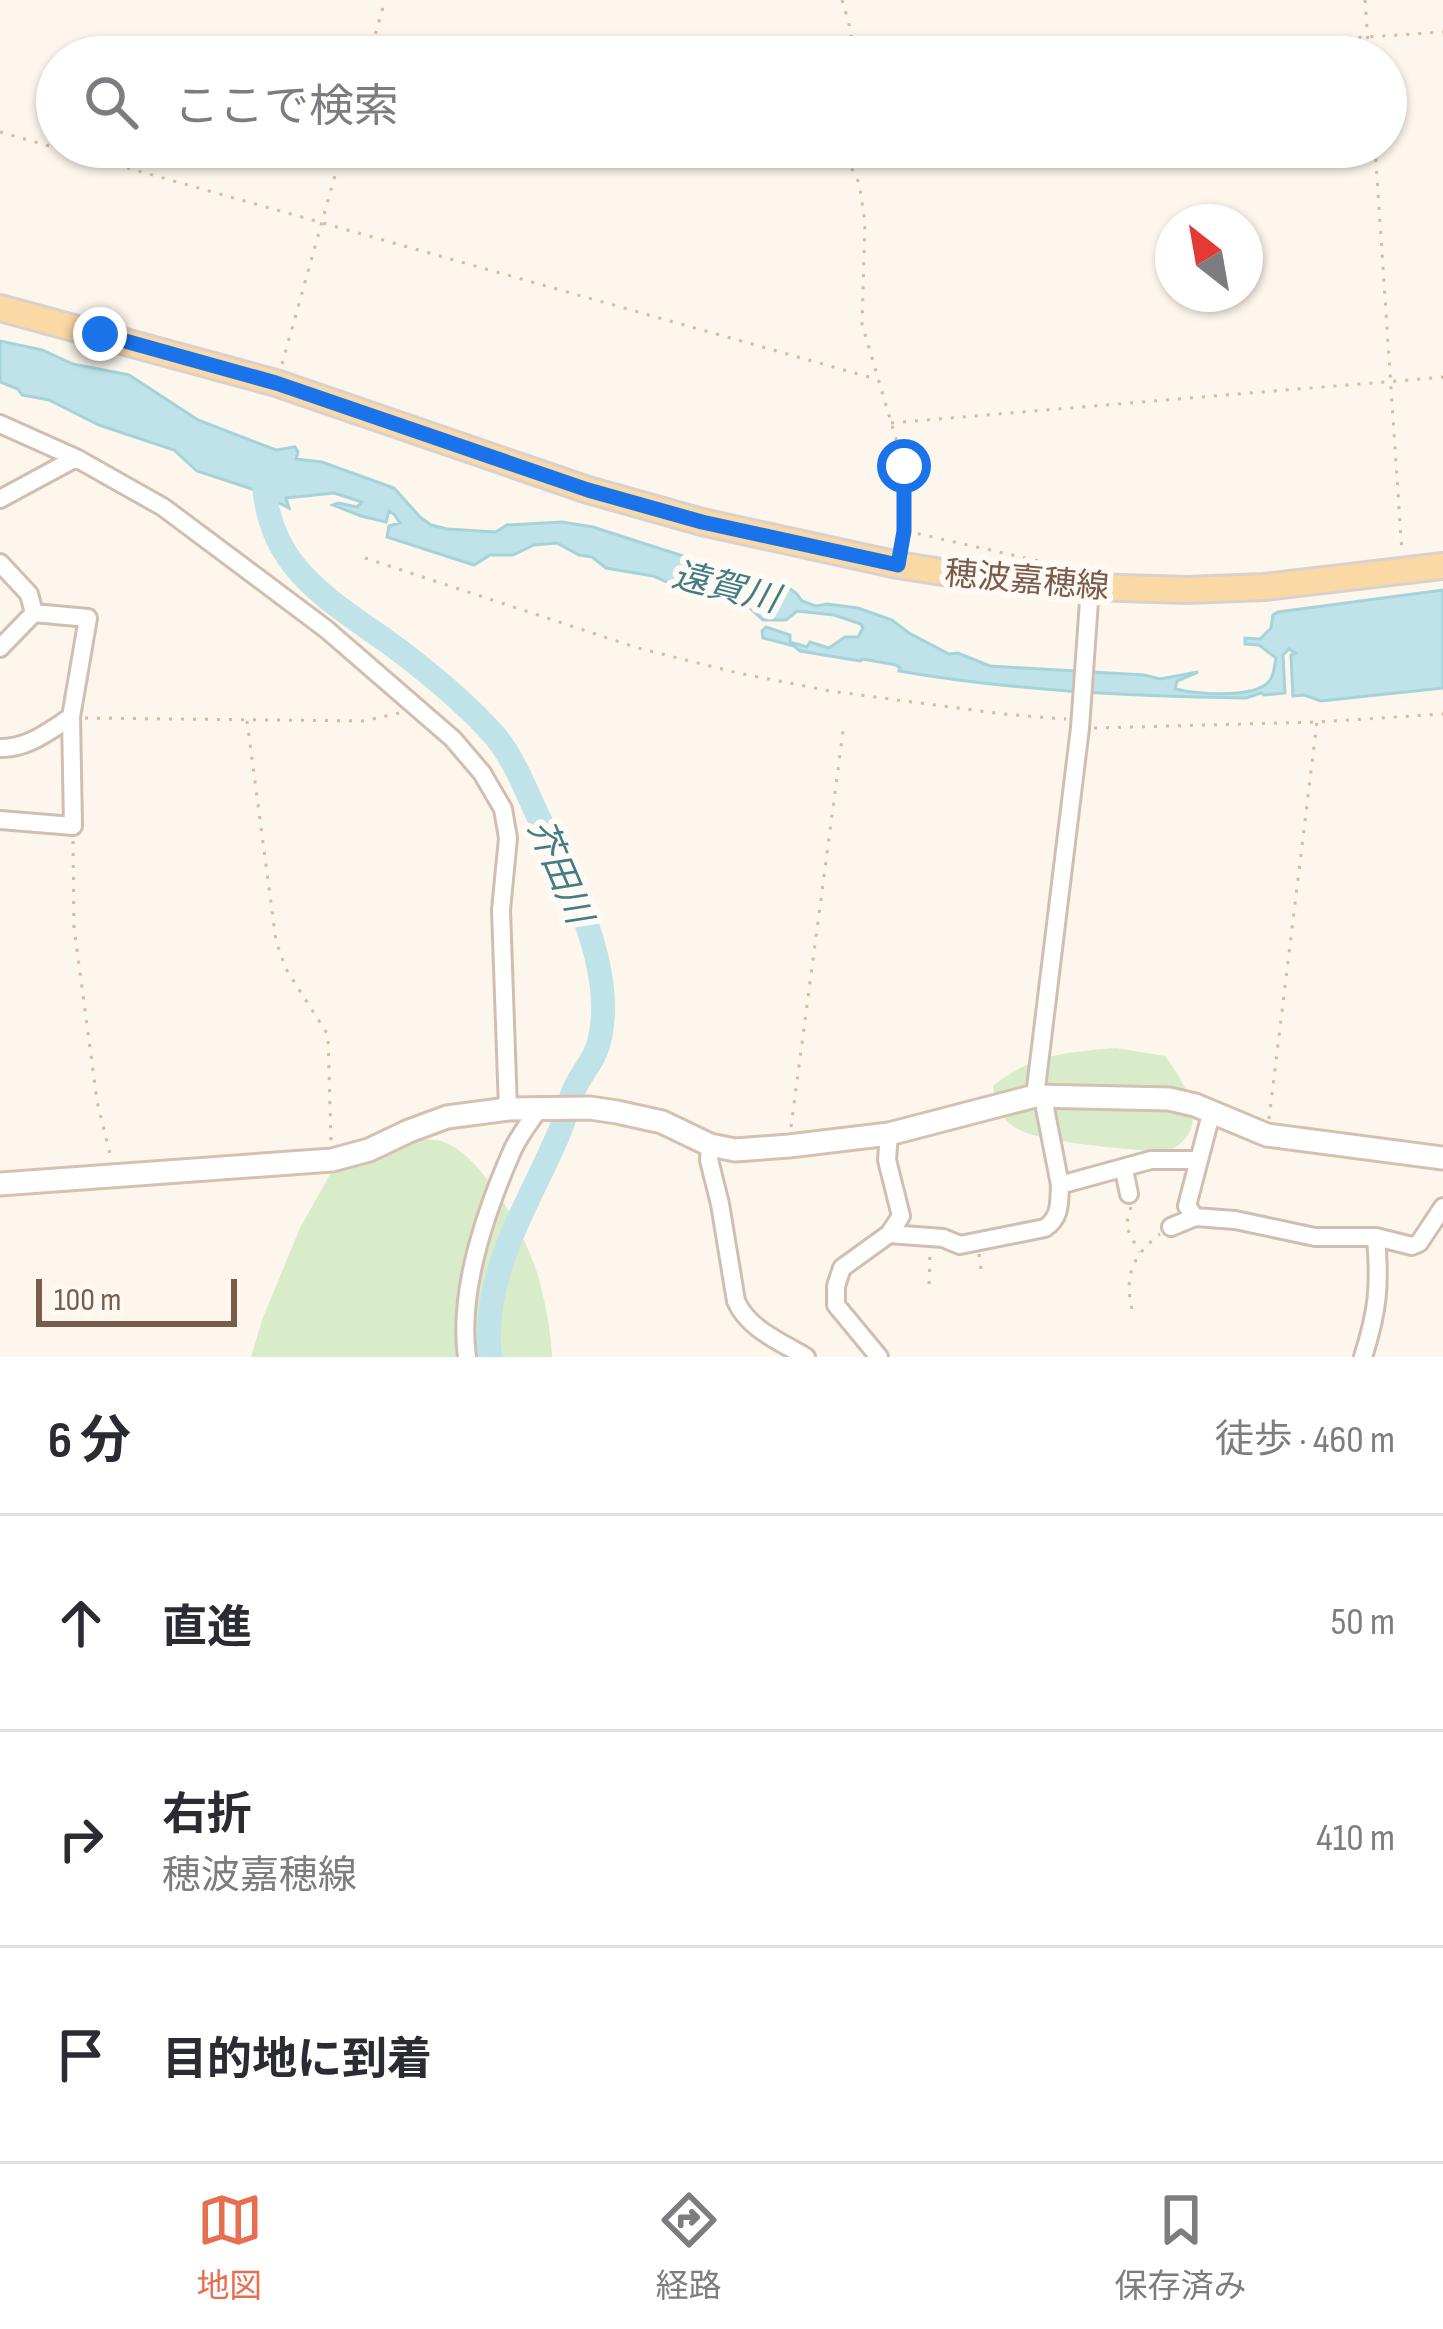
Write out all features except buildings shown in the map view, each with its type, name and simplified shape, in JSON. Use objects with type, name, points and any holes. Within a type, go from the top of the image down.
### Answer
[{"type":"main road","name":"穂波嘉穂線","points":[[0,308],[276,383],[588,490],[702,522],[898,565],[1090,593],[1264,587],[1443,566]]},
{"type":"street","points":[[0,424],[76,458],[163,507],[326,628],[453,739],[482,772],[503,809],[508,838],[501,910],[508,1109]]},
{"type":"street","points":[[0,500],[76,458]]},
{"type":"street","points":[[0,563],[29,594],[34,613]]},
{"type":"street","points":[[889,1234],[960,1244],[1045,1228],[1059,1211],[1060,1185],[1040,1096],[1090,593]]},
{"type":"street","points":[[0,648],[34,613]]},
{"type":"street","points":[[0,820],[73,826],[71,717],[88,618],[34,613]]},
{"type":"street","points":[[0,748],[28,744],[71,717]]},
{"type":"street","points":[[0,1184],[332,1160],[447,1117],[508,1109],[590,1108],[662,1122],[710,1145],[735,1150],[889,1134],[1040,1096],[1169,1099],[1268,1135],[1443,1157]]},
{"type":"street","points":[[467,1357],[464,1334],[472,1271],[514,1145],[538,1110]]},
{"type":"street","points":[[1195,1217],[1187,1206],[1211,1114]]},
{"type":"street","points":[[879,1357],[836,1305],[836,1286],[842,1268],[889,1234],[901,1216],[887,1160],[889,1134]]},
{"type":"street","points":[[710,1145],[742,1315],[806,1357]]},
{"type":"street","points":[[1060,1185],[1151,1160],[1197,1160]]},
{"type":"street","points":[[1124,1169],[1130,1194]]},
{"type":"street","points":[[1171,1227],[1195,1217],[1235,1220],[1316,1237],[1376,1237],[1412,1246],[1419,1243],[1443,1207]]},
{"type":"street","points":[[1363,1357],[1376,1314],[1376,1237]]},
{"type":"path","points":[[375,36],[385,0]]},
{"type":"path","points":[[842,0],[851,36]]},
{"type":"path","points":[[1365,0],[1368,36]]},
{"type":"path","points":[[1393,36],[1443,32]]},
{"type":"path","points":[[0,132],[36,142]]},
{"type":"path","points":[[130,168],[877,379]]},
{"type":"path","points":[[276,383],[338,168]]},
{"type":"path","points":[[852,168],[860,183],[865,222],[862,324],[904,466],[904,531],[898,565]]},
{"type":"path","points":[[1376,168],[1403,572]]},
{"type":"path","points":[[891,423],[1443,377]]},
{"type":"path","points":[[904,531],[1042,562]]},
{"type":"path","points":[[365,558],[638,648],[830,692],[1080,724],[1317,722],[1443,714]]},
{"type":"path","points":[[71,717],[364,721],[418,708]]},
{"type":"path","points":[[247,721],[276,940],[286,969],[328,1035],[332,1160]]},
{"type":"path","points":[[1268,1135],[1317,722]]},
{"type":"path","points":[[789,1146],[844,724]]},
{"type":"path","points":[[73,826],[74,927],[98,1101],[116,1178]]},
{"type":"path","points":[[1130,1194],[1126,1226],[1139,1252]]},
{"type":"path","points":[[1132,1309],[1130,1283],[1139,1252],[1171,1227]]},
{"type":"path","points":[[928,1284],[928,1252],[960,1244]]},
{"type":"green space","points":[[1116,1048],[1165,1056],[1182,1081],[1193,1121],[1180,1144],[1164,1153],[1043,1138],[1014,1127],[999,1109],[993,1086],[1022,1067],[1066,1053]]},
{"type":"green space","points":[[375,1141],[441,1141],[457,1149],[489,1181],[516,1223],[535,1266],[552,1357],[251,1357],[300,1228],[342,1153]]},
{"type":"water","name":"遠賀川","points":[[0,341],[42,350],[73,364],[129,375],[198,420],[276,450],[295,447],[296,459],[322,462],[394,488],[431,525],[496,532],[507,525],[562,522],[593,527],[781,582],[802,601],[816,606],[858,608],[892,620],[949,654],[990,666],[1160,679],[1198,672],[1177,681],[1175,689],[1246,692],[1268,683],[1276,658],[1259,645],[1245,644],[1245,638],[1260,639],[1278,612],[1443,590],[1443,688],[1321,701],[1293,696],[1291,655],[1295,653],[1289,649],[1283,655],[1285,693],[1246,698],[1028,688],[899,671],[896,665],[800,651],[763,638],[762,631],[766,627],[790,635],[790,642],[829,648],[845,637],[858,637],[863,628],[834,615],[797,611],[786,620],[763,620],[742,601],[606,568],[557,543],[534,545],[513,555],[490,555],[474,565],[387,537],[389,526],[400,523],[394,514],[389,511],[386,522],[361,516],[333,505],[357,507],[362,502],[334,493],[286,498],[289,508],[252,489],[197,471],[174,450],[99,425],[49,400],[22,395],[0,382]]},
{"type":"waterway","name":"芥田川","points":[[264,471],[266,505],[275,533],[306,579],[438,681],[502,745],[568,878],[595,951],[603,1006],[599,1042],[574,1090],[500,1269],[489,1327],[490,1357]]},
{"type":"route","points":[[100,334],[276,383],[588,490],[702,522],[898,565],[904,531],[904,466]]}]
